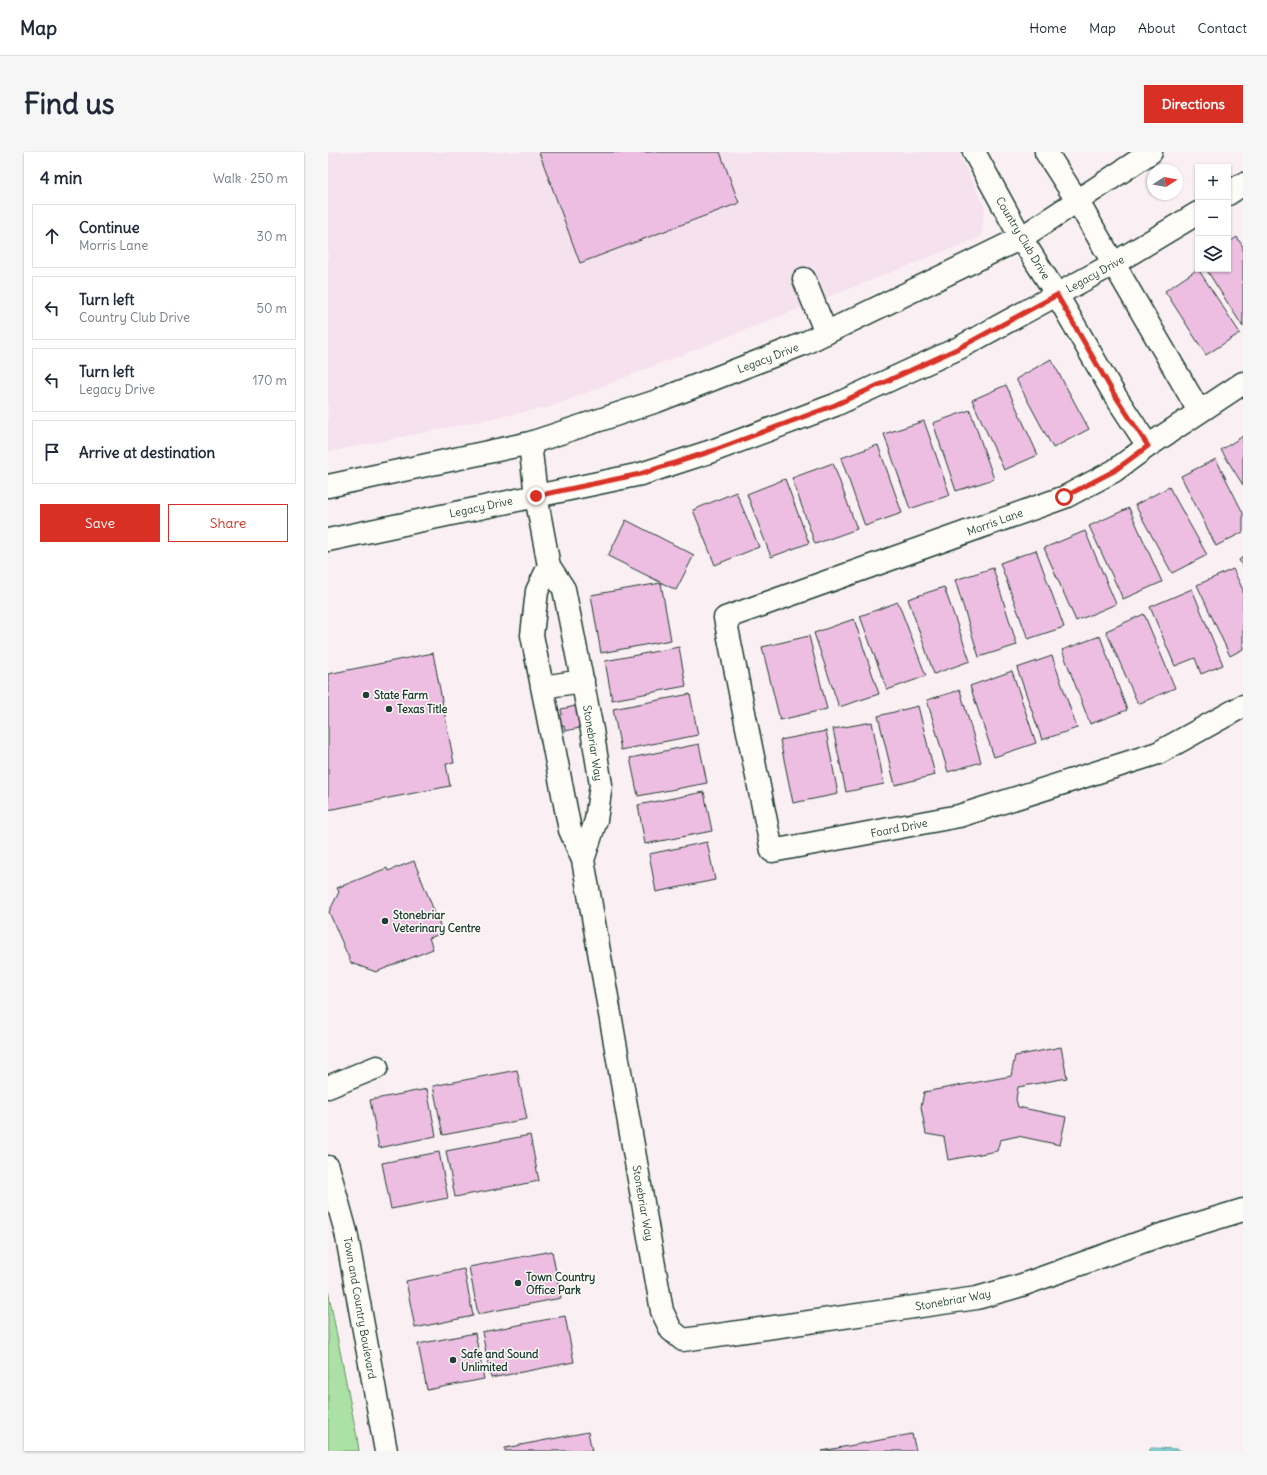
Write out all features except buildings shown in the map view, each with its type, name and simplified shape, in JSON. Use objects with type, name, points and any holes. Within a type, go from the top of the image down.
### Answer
[{"type":"street","name":"Country Club Drive","points":[[974,152],[1021,238],[1057,295],[1114,394],[1148,446]]},
{"type":"street","points":[[1046,152],[1078,202],[1199,412]]},
{"type":"street","name":"Legacy Drive","points":[[328,486],[530,443],[657,401],[802,344],[1021,238],[1152,152]]},
{"type":"street","points":[[1231,192],[1243,184]]},
{"type":"street","name":"Legacy Drive","points":[[328,540],[640,474],[712,451],[835,405],[959,348],[1113,264],[1195,215]]},
{"type":"street","points":[[804,279],[826,333]]},
{"type":"street","name":"Morris Lane","points":[[725,618],[1064,497],[1114,471],[1148,446],[1243,383]]},
{"type":"street","name":"Stonebriar Way","points":[[530,443],[536,496],[549,566],[564,589],[583,681],[601,785],[596,820],[583,860],[662,1312],[671,1330],[683,1340],[977,1298],[1022,1285],[1161,1235],[1243,1210]]},
{"type":"street","points":[[549,566],[537,591],[532,636],[570,830],[583,860]]},
{"type":"street","name":"Foard Drive","points":[[725,618],[772,851],[959,816],[1158,754],[1243,706]]},
{"type":"street","points":[[542,687],[583,681]]},
{"type":"street","points":[[328,1087],[377,1067]]},
{"type":"street","name":"Town and Country Boulevard","points":[[328,1167],[346,1232],[386,1451]]},
{"type":"shaded area","points":[[328,152],[958,152],[985,207],[981,237],[550,407],[328,452]]},
{"type":"green space","points":[[328,1290],[357,1437],[359,1451],[328,1451]]},
{"type":"water","points":[[1151,1448],[1177,1449],[1182,1451],[1149,1451]]},
{"type":"place","name":"State Farm","points":[[366,695]]},
{"type":"place","name":"Texas Title","points":[[389,709]]},
{"type":"place","name":"Stonebriar Veterinary Centre","points":[[385,921]]},
{"type":"place","name":"Town Country Office Park","points":[[518,1283]]},
{"type":"place","name":"Safe and Sound Unlimited","points":[[453,1360]]},
{"type":"route","points":[[536,496],[640,474],[712,451],[835,405],[959,348],[1057,295],[1114,394],[1148,446],[1114,471],[1064,497]]}]
